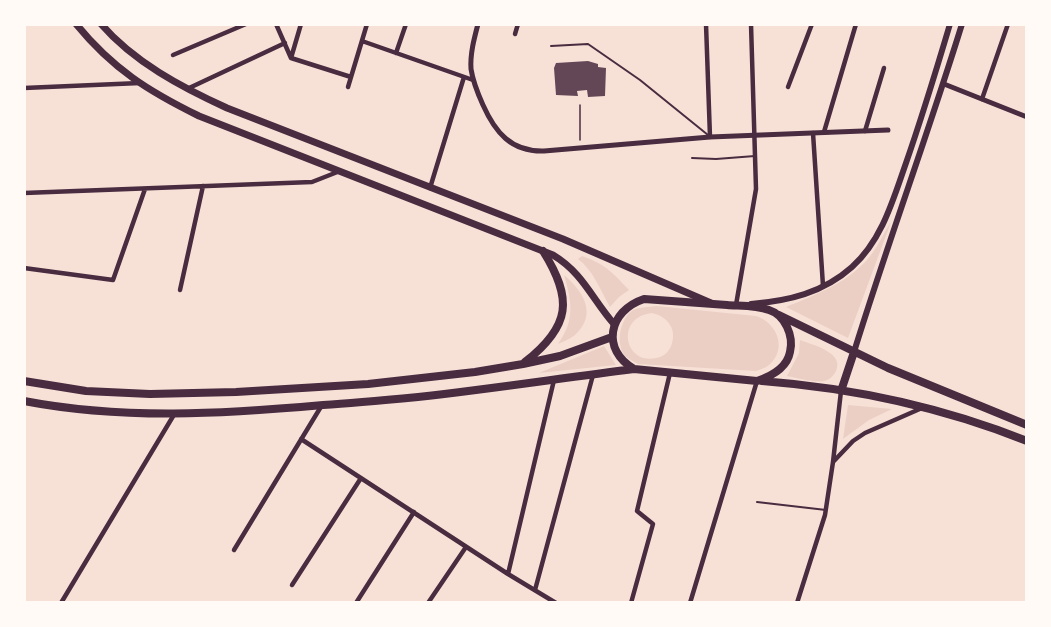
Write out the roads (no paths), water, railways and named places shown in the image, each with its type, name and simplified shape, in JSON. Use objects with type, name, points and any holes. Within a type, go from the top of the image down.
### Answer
[{"type":"highway","points":[[521,364],[539,351],[549,340],[562,316],[564,298],[561,286],[543,250]]},
{"type":"highway","points":[[634,369],[625,364],[618,355],[612,337],[620,315],[627,307],[644,299],[767,309],[922,383],[1027,424]]},
{"type":"highway","points":[[757,381],[776,373],[784,365],[790,353],[789,330],[774,312]]},
{"type":"highway","points":[[24,381],[108,393],[150,394],[368,384],[475,372],[521,364],[560,356],[612,337]]},
{"type":"highway","points":[[842,391],[854,352]]},
{"type":"highway","points":[[24,401],[100,412],[145,414],[252,411],[417,397],[634,369],[794,384],[875,396],[980,423],[1027,441]]},
{"type":"main road","points":[[76,24],[107,58],[140,83],[200,116],[543,250],[565,262],[576,272],[615,324]]},
{"type":"main road","points":[[102,24],[123,46],[149,65],[226,108],[563,239],[713,304]]},
{"type":"main road","points":[[736,305],[795,298],[823,286],[852,267],[877,237],[886,219],[918,129],[950,24]]},
{"type":"main road","points":[[854,352],[962,24]]},
{"type":"main road","points":[[932,82],[944,84]]},
{"type":"street","points":[[173,55],[246,24]]},
{"type":"street","points":[[276,24],[291,58]]},
{"type":"street","points":[[291,58],[302,24]]},
{"type":"street","points":[[348,87],[367,24]]},
{"type":"street","points":[[396,53],[405,24]]},
{"type":"street","points":[[478,24],[472,46],[473,80],[492,124],[513,144],[526,150],[534,152],[710,137],[888,130]]},
{"type":"street","points":[[515,34],[518,24]]},
{"type":"street","points":[[706,24],[710,137]]},
{"type":"street","points":[[736,305],[756,189],[751,24]]},
{"type":"street","points":[[788,87],[812,24]]},
{"type":"street","points":[[824,132],[856,24]]},
{"type":"street","points":[[982,99],[1008,24]]},
{"type":"street","points":[[362,41],[473,80]]},
{"type":"street","points":[[188,88],[285,43]]},
{"type":"street","points":[[291,58],[351,77]]},
{"type":"street","points":[[865,131],[884,68]]},
{"type":"street","points":[[430,188],[464,77]]},
{"type":"street","points":[[24,88],[140,83]]},
{"type":"street","points":[[944,84],[1027,117]]},
{"type":"street","points":[[813,133],[823,286]]},
{"type":"street","points":[[24,193],[312,182],[340,171]]},
{"type":"street","points":[[180,290],[202,186]]},
{"type":"street","points":[[24,268],[113,280],[145,189]]},
{"type":"street","points":[[631,603],[653,524],[637,511],[670,373]]},
{"type":"street","points":[[535,590],[593,375]]},
{"type":"street","points":[[508,574],[554,380]]},
{"type":"street","points":[[690,603],[757,381]]},
{"type":"street","points":[[797,603],[826,510],[842,391]]},
{"type":"street","points":[[234,550],[322,405]]},
{"type":"street","points":[[833,462],[853,441],[865,433],[924,407]]},
{"type":"street","points":[[61,603],[175,413]]},
{"type":"street","points":[[301,439],[556,603]]},
{"type":"street","points":[[292,585],[361,478]]},
{"type":"street","points":[[356,603],[414,512]]},
{"type":"street","points":[[428,603],[466,547]]},
{"type":"lane","points":[[551,46],[588,44],[640,80],[710,137]]},
{"type":"lane","points":[[692,158],[755,156]]},
{"type":"lane","points":[[757,502],[826,510]]}]
